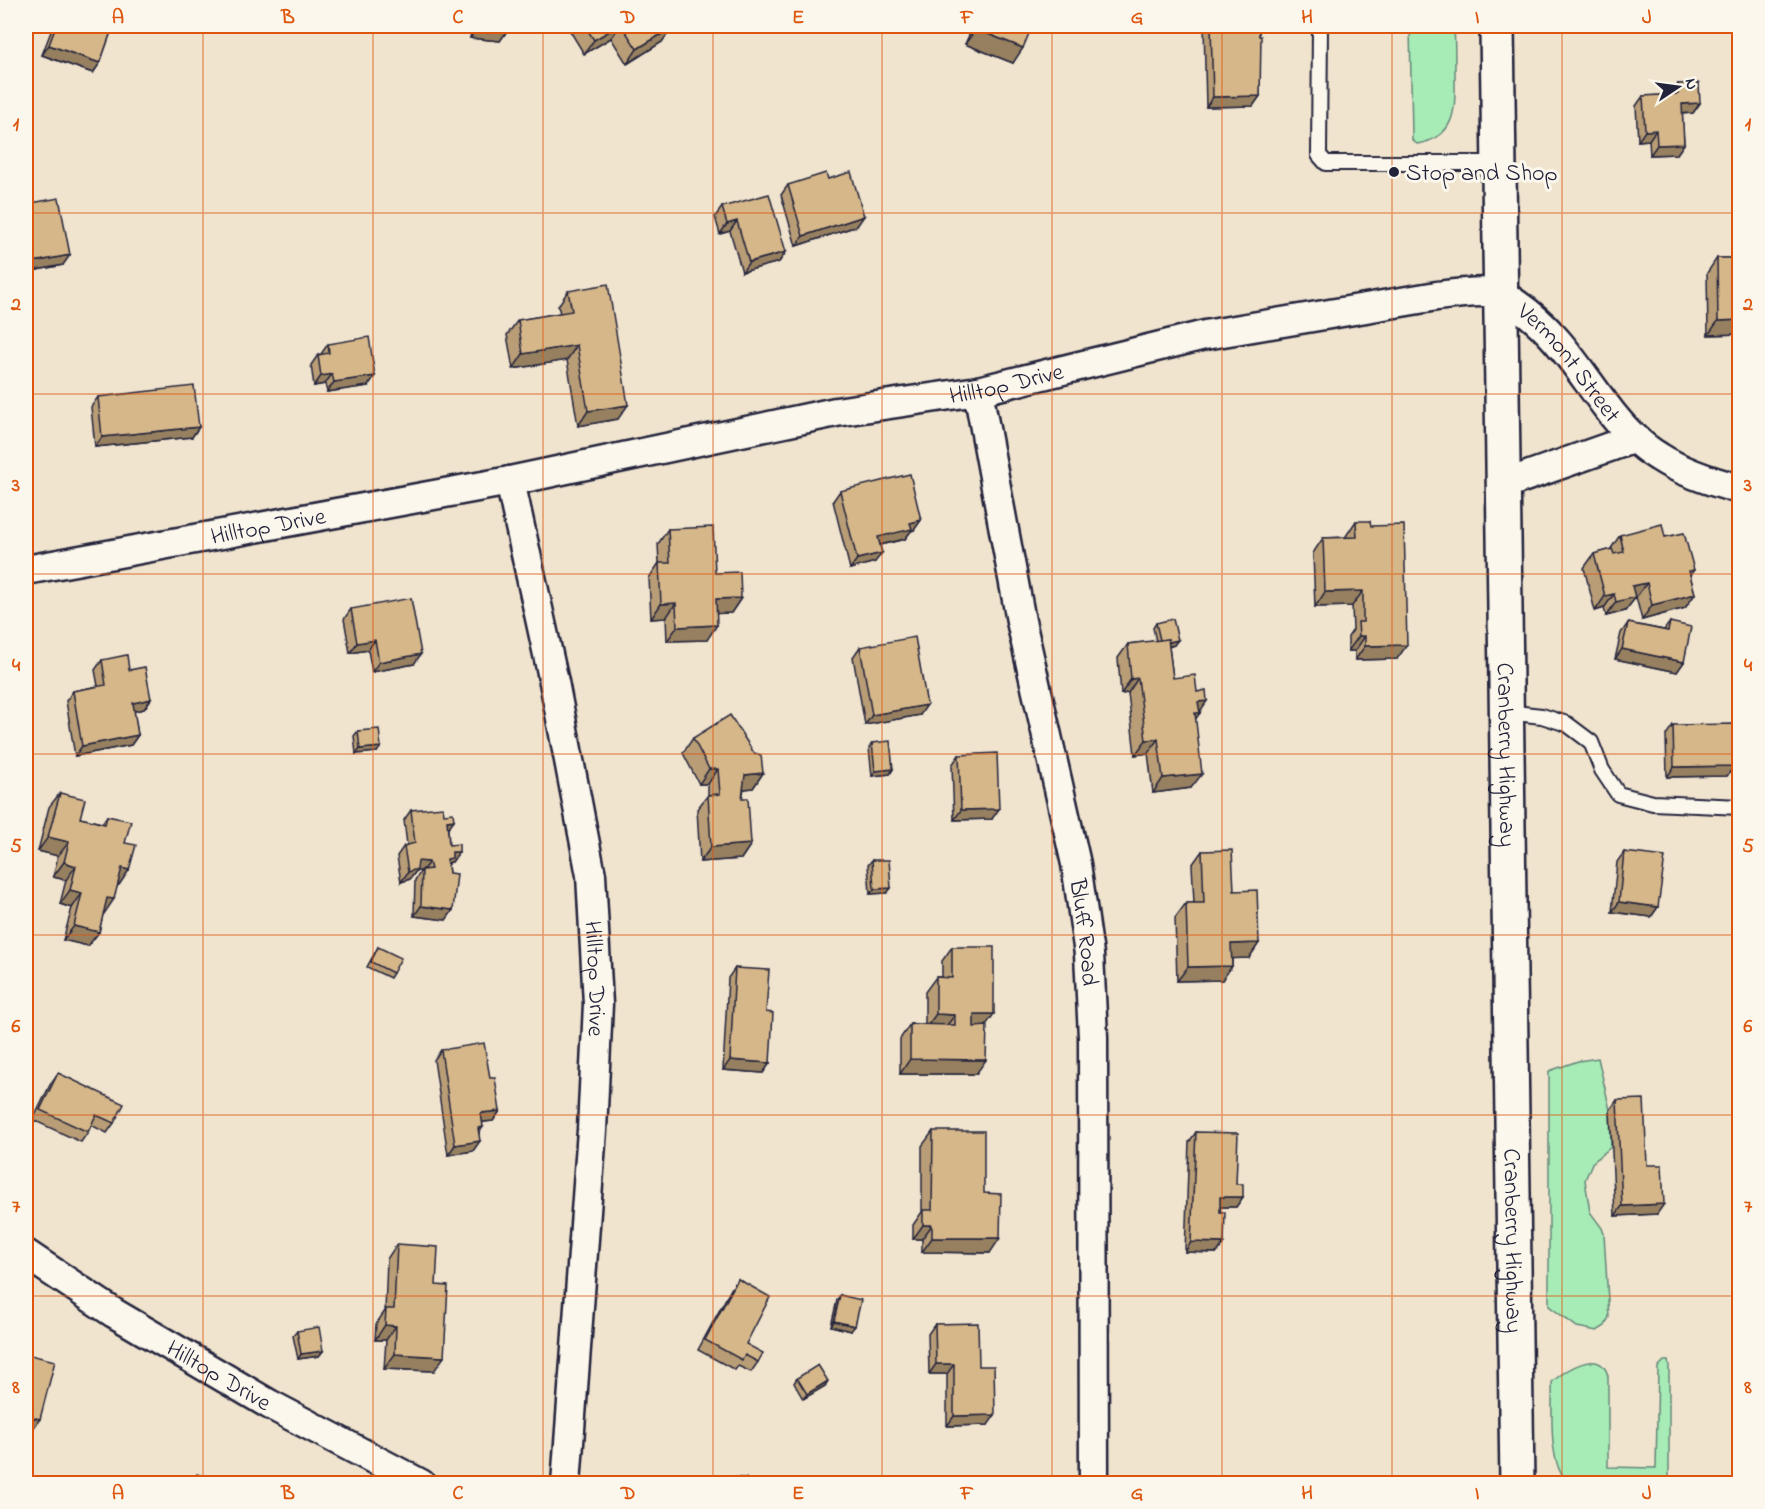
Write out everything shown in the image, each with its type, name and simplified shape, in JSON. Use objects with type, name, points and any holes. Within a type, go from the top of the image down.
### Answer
[{"type":"main road","name":"Cranberry Highway","points":[[1497,26],[1517,1484]]},
{"type":"street","name":"Hilltop Drive","points":[[26,570],[510,481],[836,412],[978,391],[1205,335],[1437,296],[1467,293],[1501,294]]},
{"type":"street","name":"Vermont Street","points":[[1501,294],[1550,331],[1568,352],[1607,408],[1635,438],[1659,457],[1722,485],[1740,489]]},
{"type":"street","name":"Bluff Road","points":[[978,391],[1021,621],[1076,864],[1089,954],[1094,1047],[1094,1484]]},
{"type":"street","name":"Vermont Street","points":[[1502,485],[1635,438]]},
{"type":"street","name":"Hilltop Drive","points":[[510,481],[554,682],[591,875],[598,1004],[592,1130],[566,1484]]},
{"type":"street","name":"Hilltop Drive","points":[[26,1254],[114,1313],[269,1404],[421,1484]]},
{"type":"lane","points":[[1320,26],[1319,155],[1322,160],[1326,163],[1498,163]]},
{"type":"lane","points":[[1505,712],[1542,716],[1567,724],[1591,742],[1602,770],[1618,794],[1653,803],[1740,807]]},
{"type":"green space","points":[[1410,26],[1454,26],[1455,98],[1451,119],[1440,135],[1417,144],[1412,140]]},
{"type":"green space","points":[[1598,1058],[1610,1110],[1611,1147],[1592,1163],[1585,1180],[1590,1212],[1604,1234],[1609,1317],[1605,1326],[1597,1331],[1577,1327],[1549,1306],[1549,1071],[1578,1061]]},
{"type":"green space","points":[[1664,1361],[1668,1361],[1669,1365],[1669,1483],[1567,1483],[1556,1461],[1554,1449],[1552,1382],[1573,1367],[1582,1364],[1598,1363],[1604,1367],[1608,1376],[1608,1467],[1656,1468],[1658,1367]]},
{"type":"building","points":[[56,26],[113,26],[100,63],[49,45]]},
{"type":"building","points":[[478,26],[508,26],[507,31],[477,28]]},
{"type":"building","points":[[585,26],[618,26],[594,40]]},
{"type":"building","points":[[622,26],[672,26],[673,27],[637,49]]},
{"type":"building","points":[[977,26],[1032,26],[1023,48],[976,29]]},
{"type":"building","points":[[1211,26],[1259,26],[1259,36],[1261,36],[1260,96],[1213,97]]},
{"type":"building","points":[[1699,83],[1700,103],[1682,104],[1684,144],[1657,145],[1656,130],[1645,131],[1643,96],[1678,94],[1678,84]]},
{"type":"building","points":[[851,172],[864,216],[803,236],[788,185],[826,173],[828,179]]},
{"type":"building","points":[[769,194],[786,252],[749,262],[737,221],[727,224],[722,207]]},
{"type":"building","points":[[59,198],[70,255],[28,263],[26,204]]},
{"type":"building","points":[[1717,258],[1740,258],[1740,320],[1718,321]]},
{"type":"building","points":[[608,284],[628,405],[588,411],[577,345],[523,354],[518,320],[572,311],[568,291]]},
{"type":"building","points":[[369,337],[375,376],[334,382],[332,374],[321,376],[318,355],[329,353],[328,344]]},
{"type":"building","points":[[194,386],[199,427],[102,437],[98,397]]},
{"type":"building","points":[[910,474],[921,520],[910,523],[912,529],[878,537],[882,553],[857,559],[840,491]]},
{"type":"building","points":[[1356,521],[1370,521],[1371,526],[1404,525],[1407,645],[1365,646],[1365,636],[1359,636],[1358,622],[1363,622],[1363,591],[1325,592],[1323,538],[1357,537]]},
{"type":"building","points":[[1662,524],[1665,537],[1684,533],[1694,570],[1689,571],[1695,594],[1652,605],[1647,583],[1632,586],[1635,597],[1616,602],[1614,594],[1605,596],[1594,554],[1612,549],[1614,554],[1624,552],[1620,535]]},
{"type":"building","points":[[713,527],[715,573],[740,572],[741,598],[716,599],[717,625],[677,627],[676,603],[661,604],[659,563],[670,563],[668,529]]},
{"type":"building","points":[[411,598],[421,654],[379,662],[375,640],[357,643],[351,609]]},
{"type":"building","points":[[1173,619],[1178,640],[1169,642],[1168,639],[1160,640],[1156,623]]},
{"type":"building","points":[[1670,622],[1691,627],[1684,662],[1622,649],[1628,623],[1668,631]]},
{"type":"building","points":[[915,637],[927,705],[872,715],[860,647]]},
{"type":"building","points":[[1168,639],[1173,678],[1195,675],[1197,692],[1206,690],[1207,701],[1198,702],[1200,713],[1195,713],[1202,774],[1163,778],[1158,739],[1146,740],[1138,678],[1131,679],[1128,644]]},
{"type":"building","points":[[127,655],[129,670],[145,667],[151,699],[133,703],[138,735],[82,746],[73,691],[106,685],[102,660]]},
{"type":"building","points":[[730,715],[754,753],[761,755],[763,773],[745,775],[742,798],[748,798],[751,844],[711,847],[708,795],[720,794],[718,769],[709,769],[693,738]]},
{"type":"building","points":[[1734,724],[1734,766],[1674,767],[1673,725]]},
{"type":"building","points":[[379,729],[381,747],[360,749],[358,731]]},
{"type":"building","points":[[890,741],[893,769],[875,771],[872,743]]},
{"type":"building","points":[[997,753],[999,809],[961,810],[959,755]]},
{"type":"building","points":[[60,793],[85,799],[80,818],[105,824],[107,816],[131,821],[125,843],[136,845],[129,870],[122,868],[114,899],[107,898],[99,932],[74,926],[82,893],[70,890],[76,866],[64,862],[69,842],[48,837]]},
{"type":"building","points":[[443,807],[444,814],[453,813],[454,820],[447,821],[449,845],[459,844],[459,852],[452,852],[452,858],[447,859],[449,873],[457,874],[453,910],[421,906],[422,870],[431,869],[429,862],[418,861],[417,869],[408,872],[404,846],[415,843],[411,810]]},
{"type":"building","points":[[1232,850],[1234,891],[1257,890],[1259,943],[1231,944],[1232,966],[1188,967],[1186,903],[1204,903],[1202,851]]},
{"type":"building","points":[[1624,852],[1665,857],[1658,907],[1619,902]]},
{"type":"building","points":[[872,860],[889,860],[891,888],[874,889]]},
{"type":"building","points":[[378,947],[401,958],[393,973],[371,962]]},
{"type":"building","points":[[952,947],[994,947],[994,1014],[974,1014],[974,1027],[987,1026],[986,1060],[910,1059],[910,1024],[955,1025],[955,1015],[936,1014],[936,977],[952,978]]},
{"type":"building","points":[[735,968],[769,970],[766,1012],[773,1013],[770,1063],[730,1060]]},
{"type":"building","points":[[484,1043],[490,1078],[495,1078],[500,1111],[481,1113],[483,1127],[478,1128],[480,1141],[455,1145],[441,1050]]},
{"type":"building","points":[[58,1073],[124,1104],[114,1123],[96,1115],[88,1132],[40,1110]]},
{"type":"building","points":[[1644,1099],[1647,1165],[1662,1165],[1664,1204],[1622,1206],[1617,1100]]},
{"type":"building","points":[[933,1131],[984,1131],[984,1193],[1001,1194],[1000,1238],[932,1238],[932,1225],[923,1225],[923,1210],[932,1210]]},
{"type":"building","points":[[1196,1132],[1238,1133],[1236,1184],[1243,1184],[1243,1197],[1220,1197],[1220,1212],[1225,1212],[1224,1243],[1191,1242]]},
{"type":"building","points":[[397,1244],[438,1247],[436,1285],[448,1286],[444,1357],[395,1354],[396,1326],[385,1325],[386,1309],[394,1309]]},
{"type":"building","points":[[738,1279],[770,1297],[746,1344],[763,1353],[758,1362],[745,1355],[742,1360],[705,1340]]},
{"type":"building","points":[[840,1295],[861,1300],[855,1326],[834,1321]]},
{"type":"building","points":[[978,1323],[979,1366],[994,1366],[995,1415],[954,1416],[954,1364],[936,1364],[935,1324]]},
{"type":"building","points":[[319,1327],[323,1351],[301,1354],[297,1331]]},
{"type":"building","points":[[26,1354],[55,1361],[40,1419],[26,1416]]},
{"type":"building","points":[[818,1365],[828,1381],[807,1394],[797,1378]]},
{"type":"building","points":[[197,1474],[220,1484],[193,1484]]},
{"type":"building","points":[[699,1476],[746,1478],[745,1484],[698,1484]]},
{"type":"place","name":"Stop and Shop","points":[[1394,172]]}]
